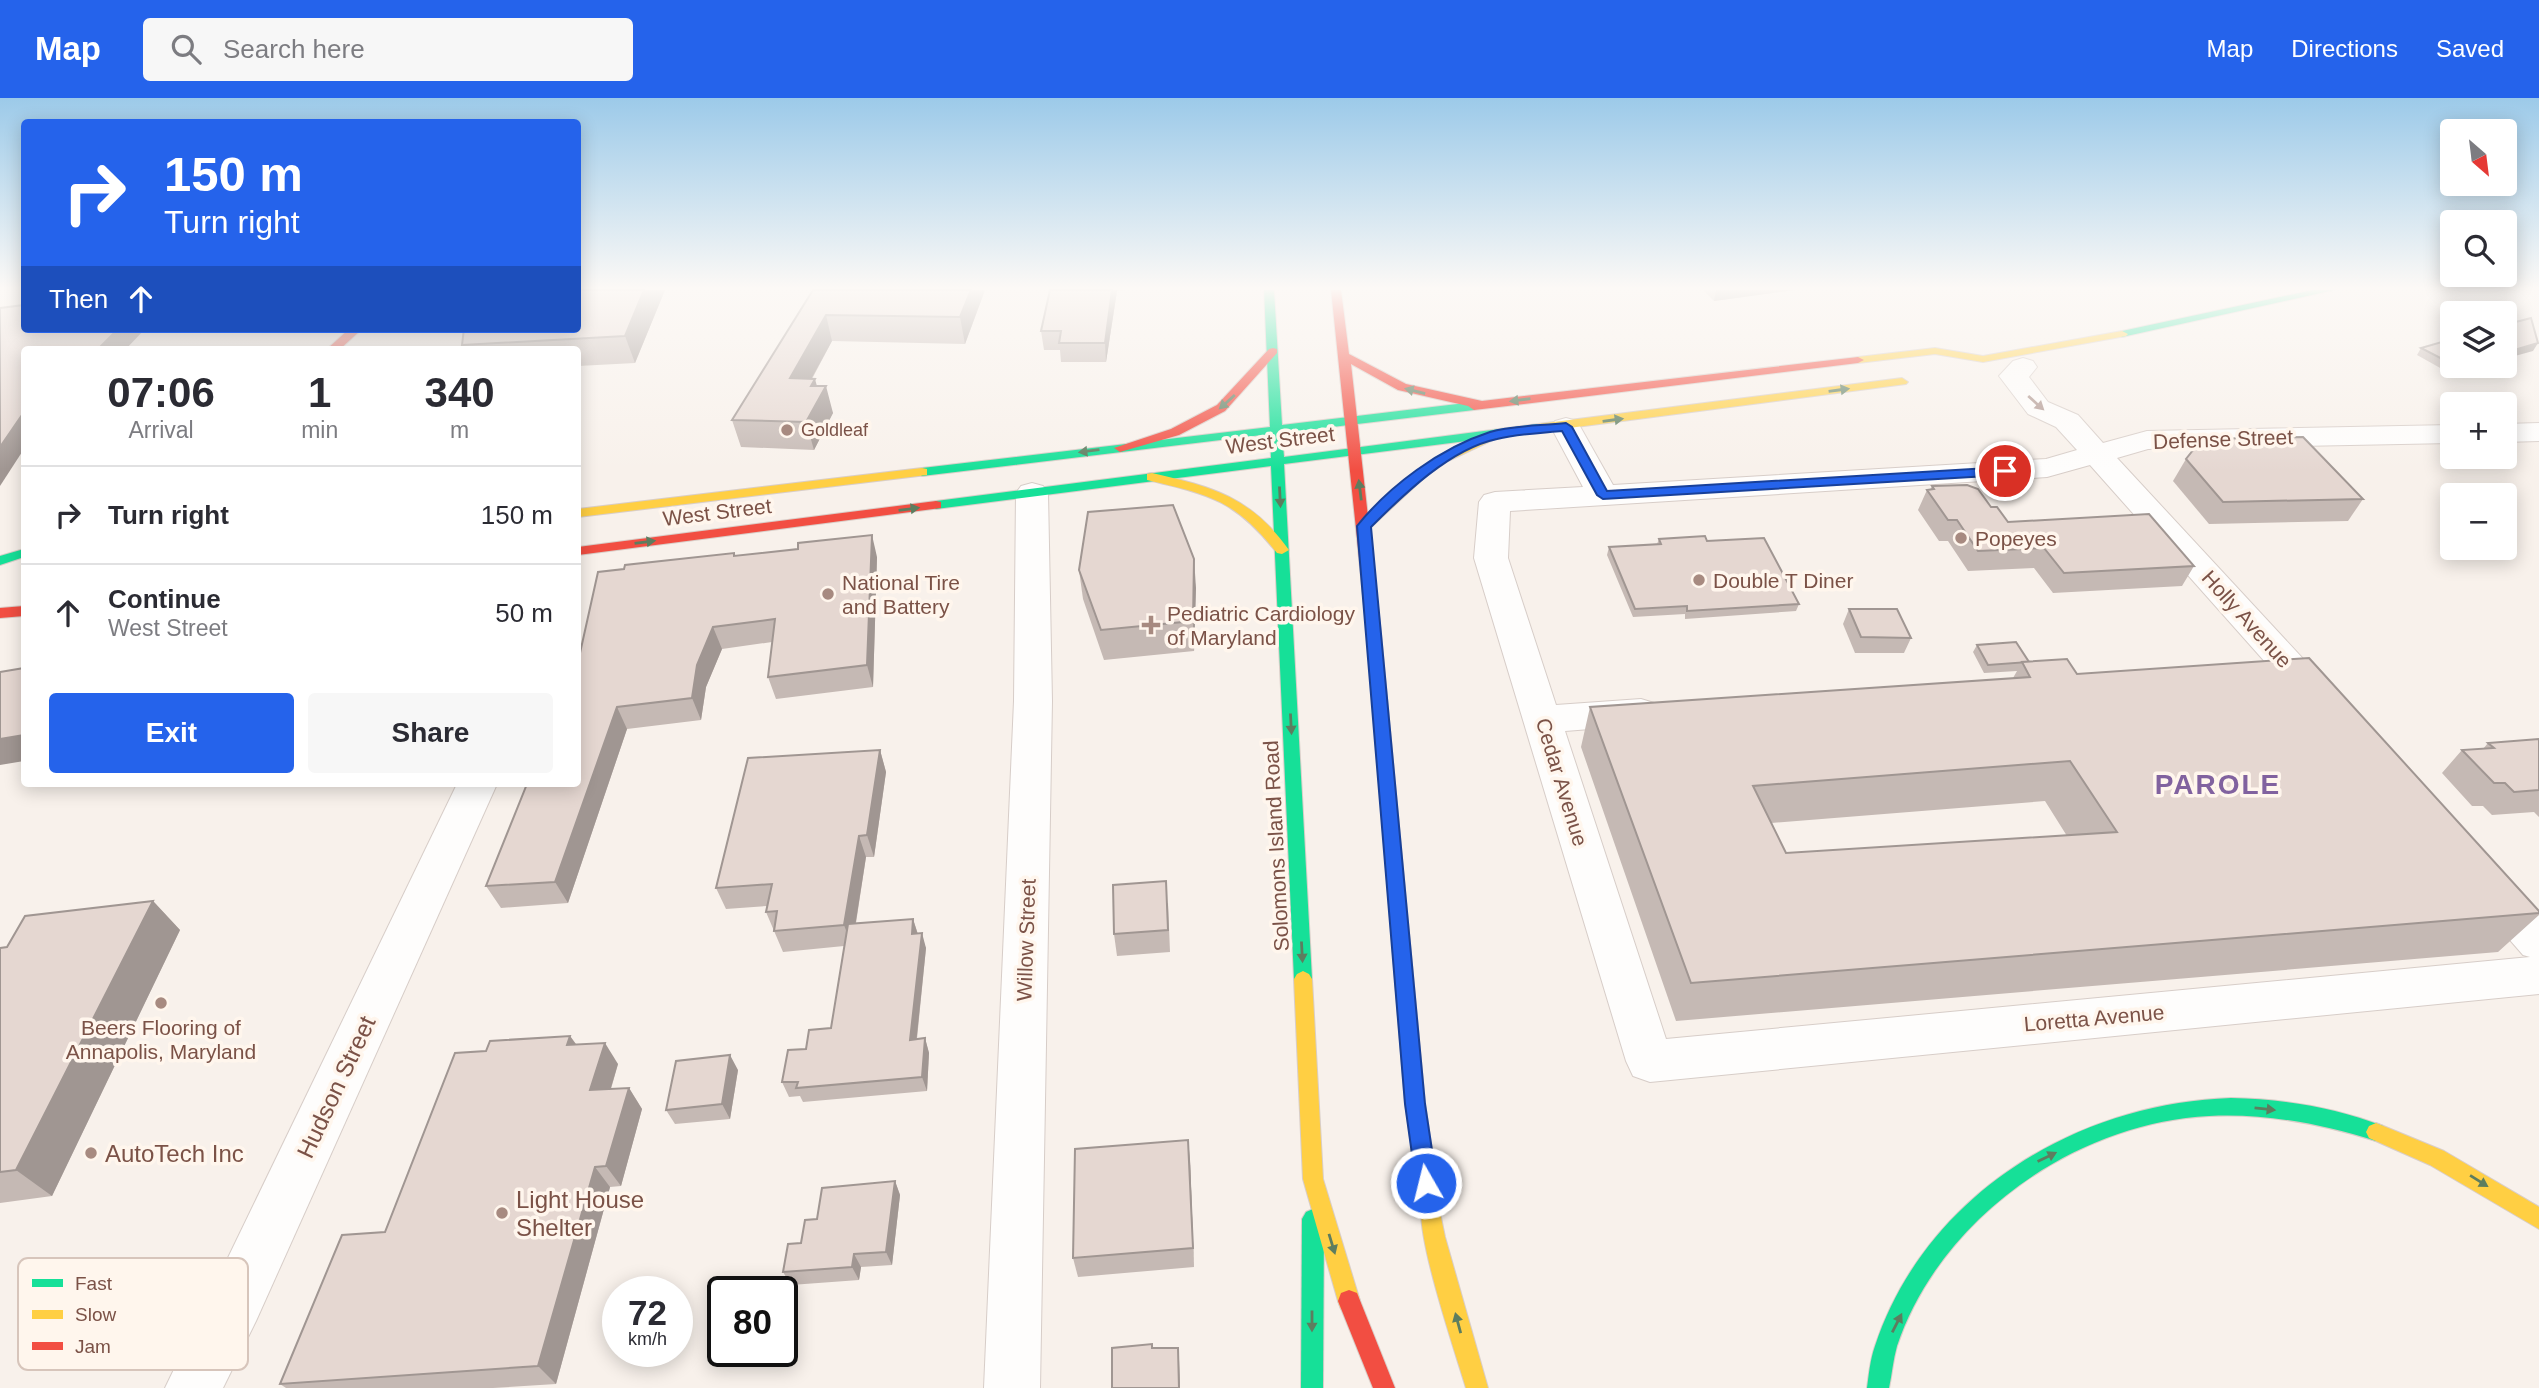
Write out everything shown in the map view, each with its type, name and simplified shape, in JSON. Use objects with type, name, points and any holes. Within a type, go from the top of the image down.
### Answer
[{"type":"main road","points":[[1344,350],[1364,526],[1415,1104],[1434,1237],[1477,1388]]},
{"type":"main road","name":"West Street","points":[[581,513],[1935,351],[1983,359],[2017,361],[2063,350]]},
{"type":"main road","name":"Solomons Island Road","points":[[1273,351],[1313,1179],[1348,1299],[1384,1388]]},
{"type":"main road","points":[[1120,448],[1175,432],[1222,408],[1273,351]]},
{"type":"main road","points":[[1345,356],[1402,387],[1482,405]]},
{"type":"main road","name":"West Street","points":[[1960,374],[1983,359]]},
{"type":"main road","name":"West Street","points":[[581,551],[1278,461],[1566,427],[1919,379]]},
{"type":"main road","points":[[1364,526],[1421,473],[1444,458],[1493,435]]},
{"type":"main road","points":[[1152,477],[1211,491],[1232,500],[1251,512],[1282,550]]},
{"type":"main road","points":[[590,528],[678,502]]},
{"type":"main road","points":[[0,561],[21,554]]},
{"type":"main road","points":[[0,613],[21,611]]},
{"type":"main road","points":[[1878,1388],[1887,1344],[1921,1278],[1962,1221],[2036,1162],[2104,1129],[2182,1110],[2260,1107],[2326,1118],[2381,1133],[2470,1175],[2539,1219]]},
{"type":"main road","points":[[1312,1388],[1313,1179]]},
{"type":"street","name":"Holly Avenue","points":[[2017,361],[2013,376],[2038,408],[2067,421],[2344,726]]},
{"type":"street","points":[[1566,427],[1603,495]]},
{"type":"street","points":[[2517,432],[2539,432]]},
{"type":"street","name":"Defense Street","points":[[1495,502],[2047,468],[2147,440],[2440,434]]},
{"type":"street","name":"Willow Street","points":[[1012,1388],[1033,701],[1032,493]]},
{"type":"street","name":"Cedar Avenue","points":[[1495,502],[1491,558],[1650,1061]]},
{"type":"street","points":[[2249,670],[2290,667]]},
{"type":"street","points":[[1542,719],[1677,709]]},
{"type":"street","name":"Hudson Street","points":[[248,1277],[476,787]]},
{"type":"street","points":[[2464,859],[2539,942]]},
{"type":"street","name":"Loretta Avenue","points":[[1650,1061],[2539,975]]},
{"type":"street","name":"Hudson Street","points":[[192,1388],[201,1370]]},
{"type":"building","points":[[0,350],[21,350],[21,416],[0,447]]},
{"type":"building","points":[[775,350],[806,350],[790,378],[815,379],[811,386],[826,386],[806,422],[732,420]]},
{"type":"building","points":[[2425,350],[2440,350],[2440,358]]},
{"type":"building","points":[[2303,437],[2363,499],[2223,502],[2186,459],[2202,439]]},
{"type":"building","points":[[1967,485],[1978,489],[1991,507],[1997,507],[2008,522],[2149,514],[2194,566],[2064,573],[2044,548],[1978,551],[1957,520],[1948,520],[1927,490],[1934,489],[1932,486]]},
{"type":"building","points":[[1173,505],[1194,559],[1193,621],[1101,630],[1079,570],[1088,512]]},
{"type":"building","points":[[872,535],[867,665],[768,677],[775,619],[713,627],[697,665],[692,698],[617,707],[555,882],[486,886],[526,787],[581,787],[581,648],[598,572],[624,569],[625,565],[798,549],[798,543]]},
{"type":"building","name":"Double T Diner","points":[[1705,536],[1707,541],[1764,538],[1799,604],[1687,611],[1687,606],[1635,609],[1609,547],[1661,544],[1659,539]]},
{"type":"building","points":[[1849,609],[1897,609],[1911,638],[1861,637]]},
{"type":"building","points":[[2016,642],[2029,662],[1988,665],[1977,645]]},
{"type":"building","points":[[2309,658],[2539,913],[1691,983],[1590,707],[2030,677],[2022,662],[2067,659],[2077,674]],"holes":[[[2070,761],[2117,832],[1786,853],[1753,786]]]},
{"type":"building","points":[[21,668],[21,736],[0,739],[0,672]]},
{"type":"building","points":[[2539,739],[2539,790],[2514,792],[2505,783],[2494,783],[2462,750],[2494,748],[2488,743]]},
{"type":"building","points":[[880,750],[867,835],[859,836],[844,925],[774,931],[777,911],[766,912],[772,884],[716,888],[748,758]]},
{"type":"building","points":[[1166,881],[1168,930],[1114,934],[1113,885]]},
{"type":"building","points":[[153,901],[16,1170],[0,1172],[0,948],[7,947],[25,916]]},
{"type":"building","points":[[913,919],[912,934],[922,933],[910,1040],[925,1038],[922,1077],[796,1088],[798,1082],[782,1082],[788,1050],[806,1049],[809,1030],[831,1028],[848,924]]},
{"type":"building","name":"Light House Shelter","points":[[570,1036],[567,1045],[605,1043],[590,1090],[629,1088],[606,1166],[595,1167],[538,1366],[280,1384],[342,1235],[385,1232],[455,1053],[486,1051],[490,1041]]},
{"type":"building","points":[[730,1055],[722,1104],[666,1110],[676,1061]]},
{"type":"building","points":[[1188,1140],[1193,1248],[1073,1258],[1075,1149]]},
{"type":"building","points":[[895,1181],[886,1252],[854,1254],[852,1267],[783,1272],[788,1244],[801,1243],[805,1220],[817,1219],[822,1188]]},
{"type":"building","points":[[1152,1344],[1152,1348],[1178,1348],[1179,1388],[1112,1388],[1112,1348]]},
{"type":"traffic: fast","points":[[1272,350],[1303,979]]},
{"type":"traffic: fast","points":[[922,472],[1474,406]]},
{"type":"traffic: fast","points":[[936,505],[1538,428]]},
{"type":"traffic: fast","points":[[0,561],[21,554]]},
{"type":"traffic: fast","points":[[1374,634],[1415,1103],[1430,1205]]},
{"type":"traffic: fast","points":[[1878,1388],[1886,1346],[1905,1300],[1932,1258],[1964,1220],[2001,1187],[2042,1159],[2087,1137],[2134,1120],[2206,1108],[2256,1107],[2305,1113],[2376,1132]]},
{"type":"traffic: fast","points":[[1312,1388],[1313,1219]]},
{"type":"traffic: slow","points":[[1858,360],[1935,351],[1983,359],[2032,350]]},
{"type":"traffic: slow","points":[[1538,428],[1902,382]]},
{"type":"traffic: slow","points":[[1364,526],[1421,473],[1444,458],[1493,435]]},
{"type":"traffic: slow","points":[[581,513],[922,472]]},
{"type":"traffic: slow","points":[[1152,477],[1226,498],[1253,517],[1282,550]]},
{"type":"traffic: slow","points":[[1303,979],[1313,1179],[1349,1301]]},
{"type":"traffic: slow","points":[[2376,1132],[2437,1158],[2539,1219]]},
{"type":"traffic: slow","points":[[1430,1205],[1434,1237],[1477,1388]]},
{"type":"traffic: jam","points":[[1343,350],[1374,634]]},
{"type":"traffic: jam","points":[[1120,448],[1175,432],[1221,408],[1273,351]]},
{"type":"traffic: jam","points":[[1345,356],[1402,387],[1482,405]]},
{"type":"traffic: jam","points":[[1474,406],[1858,360]]},
{"type":"traffic: jam","points":[[581,551],[936,505]]},
{"type":"traffic: jam","points":[[0,613],[21,611]]},
{"type":"traffic: jam","points":[[1349,1301],[1384,1388]]},
{"type":"place","name":"Goldleaf","points":[[787,430]]},
{"type":"place","name":"Popeyes","points":[[1961,538]]},
{"type":"place","name":"Double T Diner","points":[[1699,580]]},
{"type":"place","name":"National Tire and Battery","points":[[828,594]]},
{"type":"place","name":"Pediatric Cardiology of Maryland","points":[[1151,625]]},
{"type":"place","name":"Beers Flooring of Annapolis, Maryland","points":[[161,1003]]},
{"type":"place","name":"AutoTech Inc","points":[[91,1153]]},
{"type":"place","name":"Light House Shelter","points":[[502,1213]]},
{"type":"district","name":"PAROLE","points":[[2218,784]]},
{"type":"route","points":[[1426,1183],[1415,1104],[1364,526],[1402,489],[1444,458],[1493,435],[1566,427],[1603,495],[2005,471]]}]
